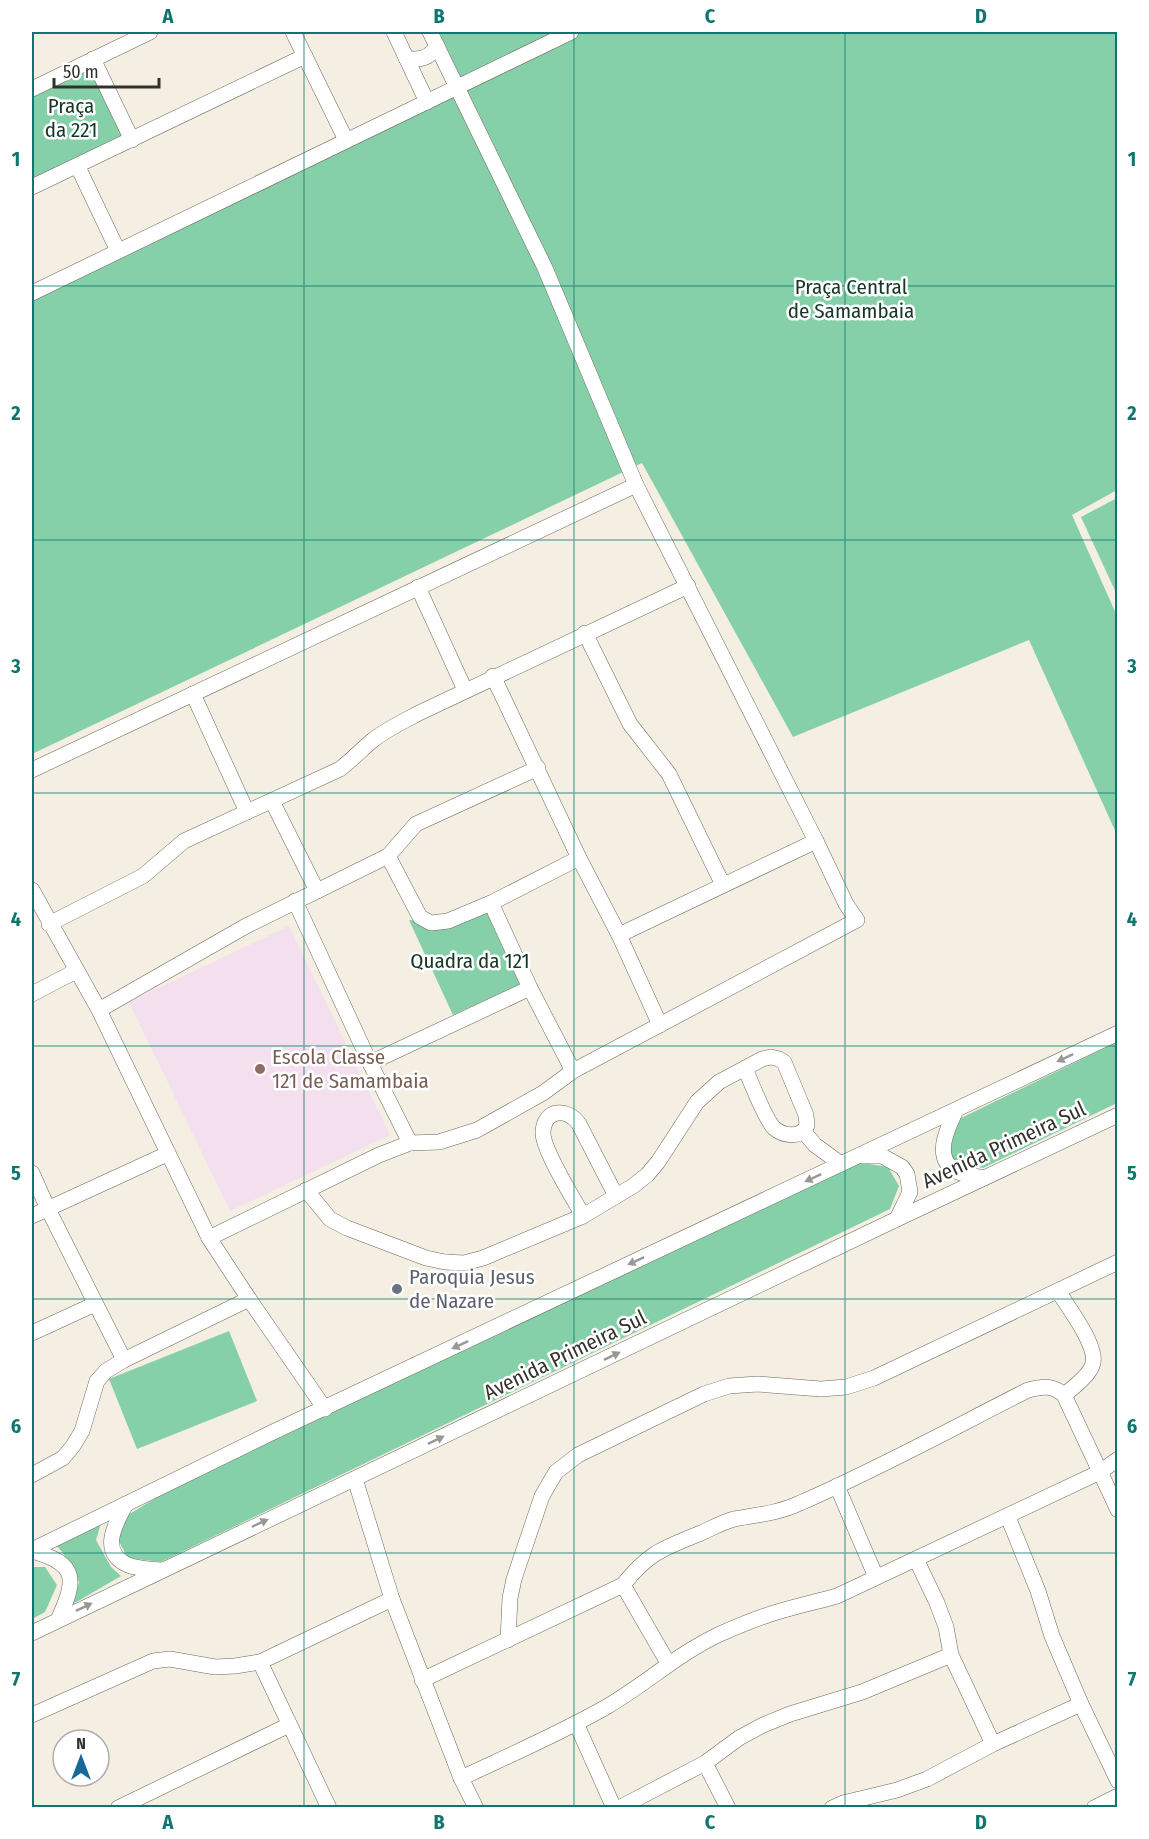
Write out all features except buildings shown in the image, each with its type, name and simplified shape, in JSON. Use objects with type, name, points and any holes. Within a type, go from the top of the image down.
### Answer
[{"type":"street","points":[[34,83],[150,32]]},
{"type":"street","points":[[293,32],[346,140]]},
{"type":"street","points":[[394,32],[427,102]]},
{"type":"street","points":[[209,1238],[379,1155],[410,1143],[439,1142],[477,1130],[543,1093],[573,1071],[857,920],[846,903],[636,485],[545,268],[430,32]]},
{"type":"street","points":[[32,293],[458,87],[545,37],[571,32]]},
{"type":"street","points":[[406,58],[415,60],[425,58],[437,46]]},
{"type":"street","points":[[32,187],[305,56]]},
{"type":"street","points":[[93,59],[132,140]]},
{"type":"street","points":[[78,166],[118,251]]},
{"type":"street","points":[[32,770],[636,485]]},
{"type":"street","points":[[49,924],[143,876],[184,841],[340,769],[372,740],[390,728],[493,676],[688,586]]},
{"type":"street","points":[[418,587],[465,690]]},
{"type":"street","points":[[585,633],[630,724],[669,774],[723,885]]},
{"type":"street","points":[[493,676],[579,858],[620,935],[660,1025]]},
{"type":"street","points":[[193,694],[247,812]]},
{"type":"street","points":[[99,1010],[246,926],[388,856],[416,824],[538,768]]},
{"type":"street","points":[[272,801],[317,891]]},
{"type":"street","points":[[620,935],[816,841]]},
{"type":"street","points":[[388,856],[420,917],[425,921],[437,923],[448,921],[491,903],[579,858]]},
{"type":"street","points":[[32,890],[99,1010],[209,1238],[325,1409]]},
{"type":"street","points":[[296,900],[370,1063],[410,1143]]},
{"type":"street","points":[[491,903],[573,1071]]},
{"type":"street","points":[[32,994],[76,971]]},
{"type":"street","points":[[370,1063],[530,987]]},
{"type":"street","points":[[32,1551],[271,1433],[1118,1033]]},
{"type":"street","points":[[306,1190],[330,1219],[347,1228],[426,1258],[464,1263],[483,1258],[584,1216],[647,1175],[698,1102],[719,1082],[745,1068],[762,1059],[771,1057],[784,1062],[806,1115],[807,1125],[803,1131],[795,1135],[787,1135],[772,1127],[745,1068]]},
{"type":"street","points":[[956,1110],[944,1137],[943,1147],[948,1165],[956,1171],[984,1178]]},
{"type":"street","points":[[584,1216],[544,1143],[544,1125],[556,1113],[566,1113],[574,1117],[579,1124],[616,1197]]},
{"type":"street","name":"Avenida Primeira Sul","points":[[32,1633],[1118,1115]]},
{"type":"street","points":[[803,1131],[815,1145],[841,1164]]},
{"type":"street","points":[[32,1216],[167,1154]]},
{"type":"street","points":[[858,1156],[882,1156],[902,1167],[907,1174],[910,1192],[897,1219]]},
{"type":"street","points":[[32,1173],[124,1360]]},
{"type":"street","points":[[508,1640],[510,1598],[514,1578],[542,1496],[556,1472],[578,1455],[704,1394],[729,1386],[757,1384],[821,1389],[846,1387],[874,1378],[1118,1262]]},
{"type":"street","points":[[1058,1291],[1091,1346],[1093,1364],[1085,1377],[1065,1395]]},
{"type":"street","points":[[32,1475],[63,1458],[73,1446],[82,1431],[98,1381],[106,1371],[249,1299]]},
{"type":"street","points":[[32,1333],[95,1304]]},
{"type":"street","points":[[422,1680],[623,1585],[636,1569],[662,1549],[732,1520],[780,1511],[837,1486],[1028,1390],[1050,1387],[1065,1395],[1118,1510]]},
{"type":"street","points":[[461,1778],[576,1723],[619,1699],[668,1664],[718,1635],[784,1610],[837,1596],[1100,1472],[1118,1459]]},
{"type":"street","points":[[355,1479],[392,1599],[461,1778],[476,1808]]},
{"type":"street","points":[[837,1486],[876,1577]]},
{"type":"street","points":[[126,1504],[115,1524],[112,1536],[113,1551],[119,1560],[130,1566],[161,1570]]},
{"type":"street","points":[[1008,1516],[1038,1591],[1052,1636],[1118,1781]]},
{"type":"street","points":[[32,1551],[60,1562],[69,1572],[71,1582],[68,1598],[58,1620]]},
{"type":"street","points":[[916,1559],[946,1627],[951,1655],[993,1744]]},
{"type":"street","points":[[623,1585],[668,1664]]},
{"type":"street","points":[[32,1715],[153,1661],[170,1659],[215,1667],[260,1662],[392,1599]]},
{"type":"street","points":[[619,1808],[705,1763],[739,1738],[763,1725],[790,1714],[862,1692],[951,1655]]},
{"type":"street","points":[[260,1662],[329,1808]]},
{"type":"street","points":[[832,1808],[843,1803],[897,1791],[927,1779],[993,1744],[1081,1704]]},
{"type":"street","points":[[576,1723],[614,1808]]},
{"type":"street","points":[[118,1808],[289,1725]]},
{"type":"street","points":[[705,1763],[728,1808]]},
{"type":"street","points":[[1094,1808],[1118,1796]]},
{"type":"shaded area","name":"Escola Classe 121 de Samambaia","points":[[289,926],[390,1135],[230,1211],[129,1002]]},
{"type":"green space","name":"Praça Central de Samambaia","points":[[439,32],[1117,32],[1117,490],[1072,515],[1117,616],[1117,835],[1029,640],[793,737],[642,463],[32,754],[32,297],[465,87]]},
{"type":"green space","name":"Praça da 221","points":[[86,59],[123,137],[32,179],[32,85]]},
{"type":"green space","points":[[1117,498],[1117,595],[1081,517]]},
{"type":"green space","name":"Quadra da 121","points":[[485,901],[521,984],[453,1015],[409,920],[438,922]]},
{"type":"green space","points":[[1117,1042],[1117,1103],[983,1168],[953,1160],[943,1138],[955,1121]]},
{"type":"green space","points":[[857,1162],[888,1167],[899,1186],[890,1209],[161,1562],[128,1558],[117,1538],[123,1518],[164,1493]]},
{"type":"green space","points":[[229,1331],[257,1401],[137,1449],[109,1379]]},
{"type":"green space","points":[[101,1523],[96,1540],[111,1567],[121,1576],[73,1604],[79,1582],[63,1553],[54,1543]]},
{"type":"green space","points":[[32,1567],[45,1567],[57,1585],[45,1612],[32,1619]]},
{"type":"place","name":"Escola Classe 121 de Samambaia","points":[[260,1069]]},
{"type":"place","name":"Paroquia Jesus de Nazare","points":[[397,1289]]}]
